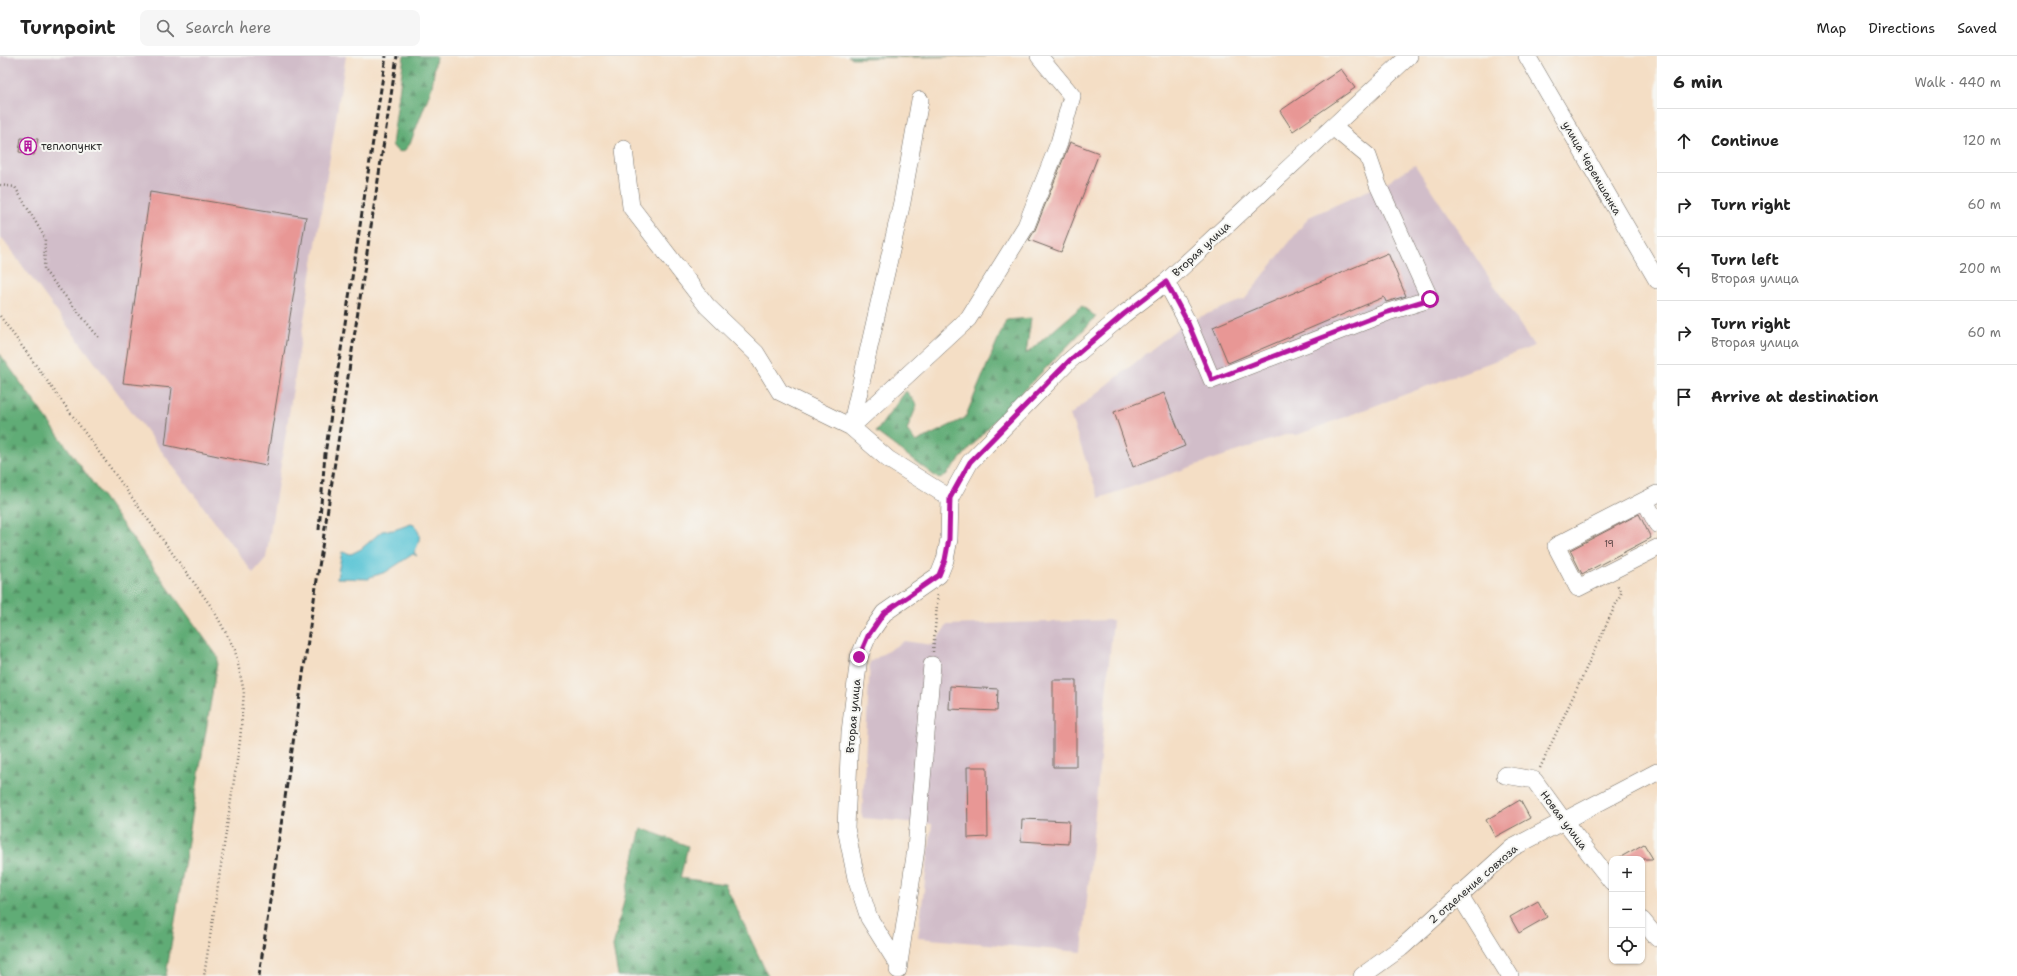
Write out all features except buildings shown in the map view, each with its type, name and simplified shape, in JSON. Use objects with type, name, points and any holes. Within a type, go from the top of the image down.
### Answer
[{"type":"street","points":[[851,427],[968,319],[1026,226],[1059,143],[1072,96],[1039,56]]},
{"type":"street","name":"Вторая улица","points":[[898,971],[869,918],[855,871],[846,828],[850,732],[859,657],[868,636],[884,613],[939,575],[945,560],[949,539],[950,498],[970,462],[1069,361],[1124,314],[1166,282],[1334,128],[1409,56]]},
{"type":"street","name":"улица Черемшанка","points":[[1527,56],[1657,280]]},
{"type":"street","points":[[851,427],[902,202],[920,100]]},
{"type":"street","points":[[1166,282],[1188,323],[1212,380],[1388,312],[1430,299],[1378,185],[1368,156],[1334,128]]},
{"type":"street","points":[[624,148],[631,207],[707,306],[756,353],[780,392],[851,427],[888,459],[950,498]]},
{"type":"street","points":[[1657,524],[1651,498],[1556,546],[1578,588],[1657,548]]},
{"type":"street","points":[[898,971],[916,849],[932,665]]},
{"type":"street","name":"2 отделение совхоза","points":[[1362,976],[1401,948],[1459,894],[1512,848],[1657,772]]},
{"type":"street","name":"Новая улица","points":[[1505,775],[1534,780],[1563,820],[1609,878]]},
{"type":"street","points":[[1459,894],[1510,976]]},
{"type":"street","points":[[1645,924],[1657,938]]},
{"type":"path","points":[[0,186],[15,187],[45,238],[44,270],[100,339]]},
{"type":"path","points":[[0,316],[213,609],[235,650],[244,692],[240,741],[204,976]]},
{"type":"path","points":[[1534,780],[1622,593],[1610,572]]},
{"type":"path","points":[[933,645],[939,575]]},
{"type":"shaded area","points":[[0,56],[346,56],[266,558],[253,573],[0,236]]},
{"type":"shaded area","points":[[1415,165],[1534,346],[1297,435],[1285,435],[1099,498],[1070,415],[1178,328],[1197,318],[1245,299],[1309,217],[1387,182]]},
{"type":"shaded area","points":[[1113,620],[1082,952],[918,938],[932,824],[862,818],[870,662],[904,641],[933,645],[947,625]]},
{"type":"green space","points":[[404,56],[436,56],[432,87],[410,144],[403,152],[397,151],[392,145]]},
{"type":"green space","points":[[848,56],[985,56],[852,58]]},
{"type":"green space","points":[[1082,306],[1096,317],[994,421],[946,475],[939,479],[876,432],[906,391],[917,405],[907,430],[916,442],[965,418],[1006,320],[1031,318],[1026,354]]},
{"type":"green space","points":[[0,354],[218,657],[166,976],[0,976]]},
{"type":"green space","points":[[641,828],[688,846],[680,878],[725,884],[768,976],[618,976],[613,947]]},
{"type":"water","points":[[411,524],[417,528],[419,535],[419,542],[414,552],[417,556],[413,554],[386,572],[370,577],[369,579],[337,578],[342,552],[351,554],[361,549],[382,531],[394,530]]},
{"type":"railway","points":[[319,530],[325,454],[386,56]]},
{"type":"railway","points":[[259,976],[313,606],[397,56]]},
{"type":"place","name":"теплопункт","points":[[28,146]]},
{"type":"route","points":[[859,657],[868,636],[884,613],[939,575],[945,560],[949,539],[950,498],[970,462],[1069,361],[1124,314],[1166,282],[1188,323],[1212,380],[1388,312],[1430,299]]}]
